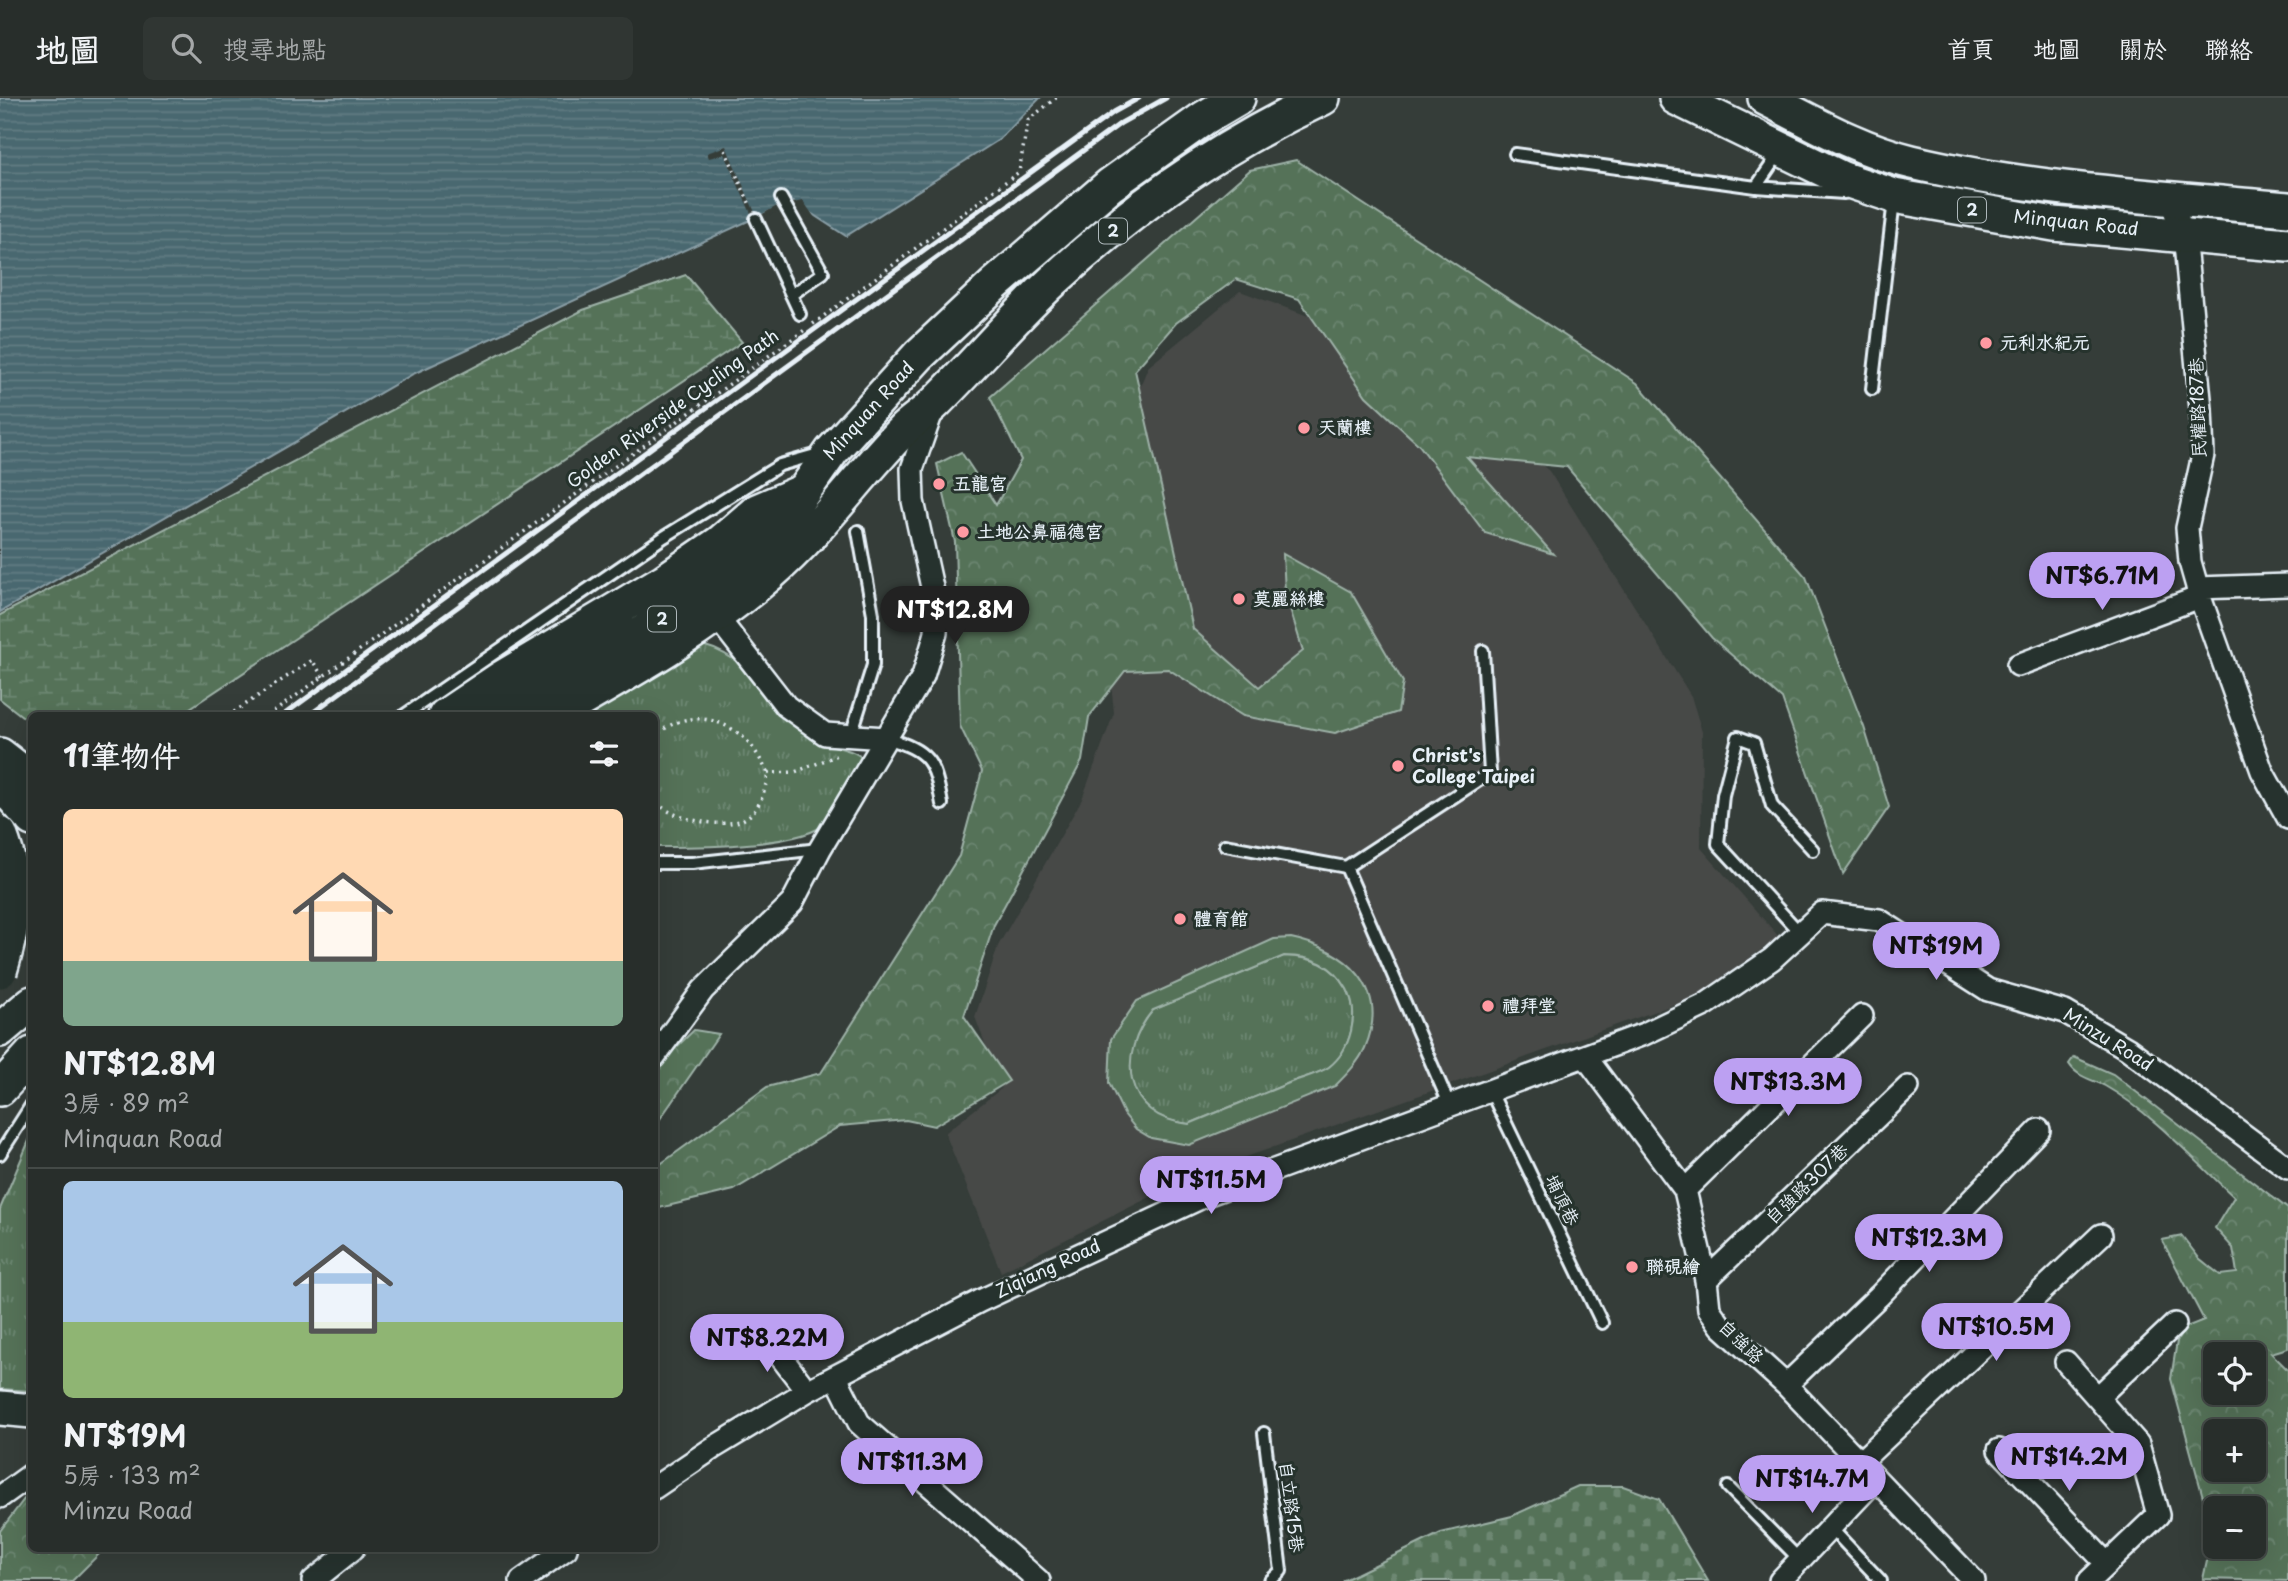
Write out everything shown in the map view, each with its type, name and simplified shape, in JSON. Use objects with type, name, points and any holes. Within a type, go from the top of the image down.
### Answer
[{"type":"main road","name":"Minquan Road","points":[[506,712],[645,631],[725,575],[773,535],[799,493],[832,451],[919,355],[995,284],[1110,186],[1204,118],[1238,98]]},
{"type":"main road","name":"2","points":[[560,712],[647,662],[717,617],[770,574],[819,527],[904,429],[934,404],[981,352],[1054,280],[1155,198],[1267,124],[1323,98]]},
{"type":"main road","name":"Minquan Road","points":[[1676,98],[1843,179],[1894,196],[2054,224],[2288,245]]},
{"type":"main road","name":"Minquan Road","points":[[1765,98],[1846,138],[1910,162],[2038,184],[2288,209]]},
{"type":"main road","points":[[452,712],[500,679],[664,581],[721,542],[758,511],[799,493]]},
{"type":"main road","points":[[0,755],[28,777]]},
{"type":"main road","points":[[0,782],[28,814]]},
{"type":"main road","points":[[0,834],[15,883],[12,932],[0,971]]},
{"type":"main road","points":[[0,1030],[19,1008]]},
{"type":"main road","points":[[0,1408],[28,1410]]},
{"type":"street","name":"民權路187巷","points":[[2169,198],[2184,234],[2201,409],[2203,455],[2187,528],[2198,592],[2262,771],[2285,809]]},
{"type":"street","points":[[658,1051],[702,990],[792,903],[820,849],[923,676],[936,633],[935,587],[913,501],[912,469],[934,404]]},
{"type":"street","points":[[2018,665],[2198,592],[2288,585]]},
{"type":"street","points":[[717,617],[786,706],[825,734],[850,738],[886,738]]},
{"type":"street","name":"Minzu Road","points":[[1585,1056],[1644,1034],[1705,1005],[1772,959],[1822,913],[1879,920],[1988,990],[2065,1012],[2128,1049],[2288,1168]]},
{"type":"street","points":[[1685,1190],[1862,1016]]},
{"type":"street","name":"Ziqiang Road","points":[[658,1485],[713,1447],[807,1391],[980,1301],[1209,1194],[1585,1056]]},
{"type":"street","name":"自強路","points":[[1585,1056],[1685,1190],[1706,1280],[1709,1309],[1721,1326],[1786,1385],[1974,1581]]},
{"type":"street","name":"自強路307巷","points":[[1706,1280],[1908,1087]]},
{"type":"street","points":[[1786,1385],[1879,1296],[2039,1130]]},
{"type":"street","points":[[1861,1461],[2101,1234]]},
{"type":"street","points":[[2098,1397],[2175,1324]]},
{"type":"street","points":[[761,1331],[807,1391]]},
{"type":"street","points":[[2066,1362],[2138,1444],[2158,1515],[2089,1581]]},
{"type":"street","points":[[836,1377],[859,1423],[1039,1581]]},
{"type":"street","points":[[1999,1450],[2108,1564]]},
{"type":"street","points":[[0,1497],[28,1477]]},
{"type":"street","points":[[1780,1581],[1876,1479]]},
{"type":"street","points":[[313,1581],[349,1552]]},
{"type":"street","points":[[521,1581],[551,1553]]},
{"type":"lane","points":[[1756,187],[1781,151]]},
{"type":"lane","points":[[1515,154],[1756,187],[1894,196],[1872,389]]},
{"type":"lane","points":[[781,198],[824,273],[791,295]]},
{"type":"lane","points":[[756,219],[800,314]]},
{"type":"lane","points":[[409,712],[601,579],[780,465],[832,451]]},
{"type":"lane","points":[[850,738],[873,665],[873,614],[858,531]]},
{"type":"lane","points":[[1225,845],[1346,867],[1490,773],[1483,651]]},
{"type":"lane","points":[[1800,933],[1718,844],[1723,796],[1738,737],[1754,743],[1772,806],[1813,850]]},
{"type":"lane","points":[[886,738],[917,747],[936,774],[942,804]]},
{"type":"lane","points":[[658,863],[692,863],[820,849]]},
{"type":"lane","points":[[1346,867],[1450,1106]]},
{"type":"lane","name":"埔頂巷","points":[[1491,1092],[1602,1322]]},
{"type":"lane","points":[[0,1154],[28,1110]]},
{"type":"lane","name":"自立路15巷","points":[[1264,1433],[1281,1571],[1270,1581]]},
{"type":"lane","points":[[1728,1487],[1799,1559]]},
{"type":"lane","points":[[1829,1527],[1881,1581]]},
{"type":"path","name":"Golden Riverside Cycling Path","points":[[274,712],[660,436],[1019,172],[1028,120],[1056,98]]},
{"type":"path","points":[[725,150],[756,219]]},
{"type":"path","points":[[234,712],[312,660],[323,677]]},
{"type":"path","points":[[658,734],[665,726],[686,718],[706,719],[744,738],[768,773],[765,792],[757,807],[742,820],[696,822],[678,815],[658,802]]},
{"type":"path","points":[[768,773],[795,772],[818,765],[838,755],[850,738]]},
{"type":"shaded area","name":"Christ's College Taipei","points":[[1240,291],[1406,352],[1549,471],[1691,696],[1702,732],[1701,848],[1779,937],[1695,997],[1190,1177],[1001,1272],[945,1133],[1002,1088],[975,1017],[998,946],[1082,799],[1114,713],[1101,581],[1106,469],[1148,367]]},
{"type":"green space","points":[[1296,160],[1637,383],[1806,577],[1864,727],[1889,807],[1843,874],[1782,699],[1712,638],[1567,467],[1467,457],[1553,554],[1485,533],[1419,445],[1366,396],[1299,299],[1236,279],[1176,323],[1135,370],[1193,629],[1259,687],[1303,651],[1285,592],[1283,554],[1351,592],[1403,682],[1398,712],[1335,733],[1243,716],[1168,669],[1125,671],[1089,717],[1082,761],[994,925],[964,1016],[1009,1081],[934,1126],[906,1120],[840,1126],[734,1190],[658,1208],[658,1166],[767,1087],[821,1073],[959,856],[982,771],[960,726],[955,542],[937,464],[961,452],[996,505],[1021,460],[990,397],[1250,170]]},
{"type":"green space","points":[[686,275],[742,342],[184,712],[28,712],[28,721],[0,699],[0,615],[583,310]]},
{"type":"green space","points":[[702,645],[719,651],[749,671],[815,738],[853,752],[864,760],[833,814],[816,830],[773,841],[746,844],[658,847],[658,712],[578,712]]},
{"type":"green space","points":[[1291,938],[1311,943],[1329,951],[1358,974],[1367,989],[1372,1007],[1372,1026],[1365,1048],[1356,1063],[1335,1086],[1189,1145],[1151,1138],[1136,1129],[1124,1114],[1109,1083],[1111,1039],[1137,1001],[1274,939]],"holes":[[[1284,956],[1321,963],[1335,973],[1347,989],[1353,1020],[1348,1041],[1337,1060],[1320,1072],[1189,1124],[1167,1119],[1150,1110],[1139,1097],[1132,1081],[1131,1064],[1141,1027],[1153,1010]]]},
{"type":"green space","points":[[1284,956],[1304,958],[1321,964],[1335,973],[1347,989],[1353,1020],[1348,1041],[1337,1060],[1320,1072],[1189,1124],[1167,1119],[1150,1110],[1138,1097],[1132,1082],[1130,1064],[1133,1046],[1153,1010]]},
{"type":"green space","points":[[694,1030],[719,1034],[658,1122],[658,1065]]},
{"type":"green space","points":[[2074,1057],[2113,1074],[2288,1209],[2288,1348],[2271,1353],[2288,1370],[2288,1581],[2203,1579],[2207,1559],[2266,1559],[2266,1496],[2203,1497],[2171,1379],[2177,1341],[2186,1327],[2204,1320],[2162,1240],[2182,1236],[2199,1258],[2220,1275],[2237,1273],[2233,1248],[2215,1228],[2234,1197],[2139,1109],[2069,1064]]},
{"type":"green space","points":[[28,1143],[28,1391],[0,1389],[0,1209]]},
{"type":"green space","points":[[1578,1486],[1623,1486],[1659,1499],[1708,1581],[1342,1581],[1441,1533],[1512,1516]]},
{"type":"green space","points":[[28,1494],[28,1552],[101,1552],[72,1581],[0,1581],[0,1531]]},
{"type":"water","points":[[0,98],[1040,98],[1000,139],[846,236],[792,201],[413,374],[0,612]]},
{"type":"pier","points":[[726,146],[757,217],[777,206],[803,201],[818,222],[792,204],[751,223],[754,220],[724,154],[709,158],[707,153]]},
{"type":"railway","points":[[288,712],[1114,112],[1139,98]]},
{"type":"railway","points":[[313,712],[1121,123],[1166,98]]},
{"type":"railway","points":[[0,916],[28,897]]},
{"type":"railway","points":[[0,935],[28,915]]},
{"type":"place","name":"元利水紀元","points":[[1986,343]]},
{"type":"place","name":"天蘭樓","points":[[1304,428]]},
{"type":"place","name":"五龍宮","points":[[939,484]]},
{"type":"place","name":"土地公鼻福德宮","points":[[963,532]]},
{"type":"place","name":"莫麗絲樓","points":[[1239,599]]},
{"type":"place","name":"Christ's College Taipei","points":[[1398,766]]},
{"type":"place","name":"體育館","points":[[1180,919]]},
{"type":"place","name":"禮拜堂","points":[[1488,1006]]},
{"type":"place","name":"聯硯繪","points":[[1632,1267]]}]
